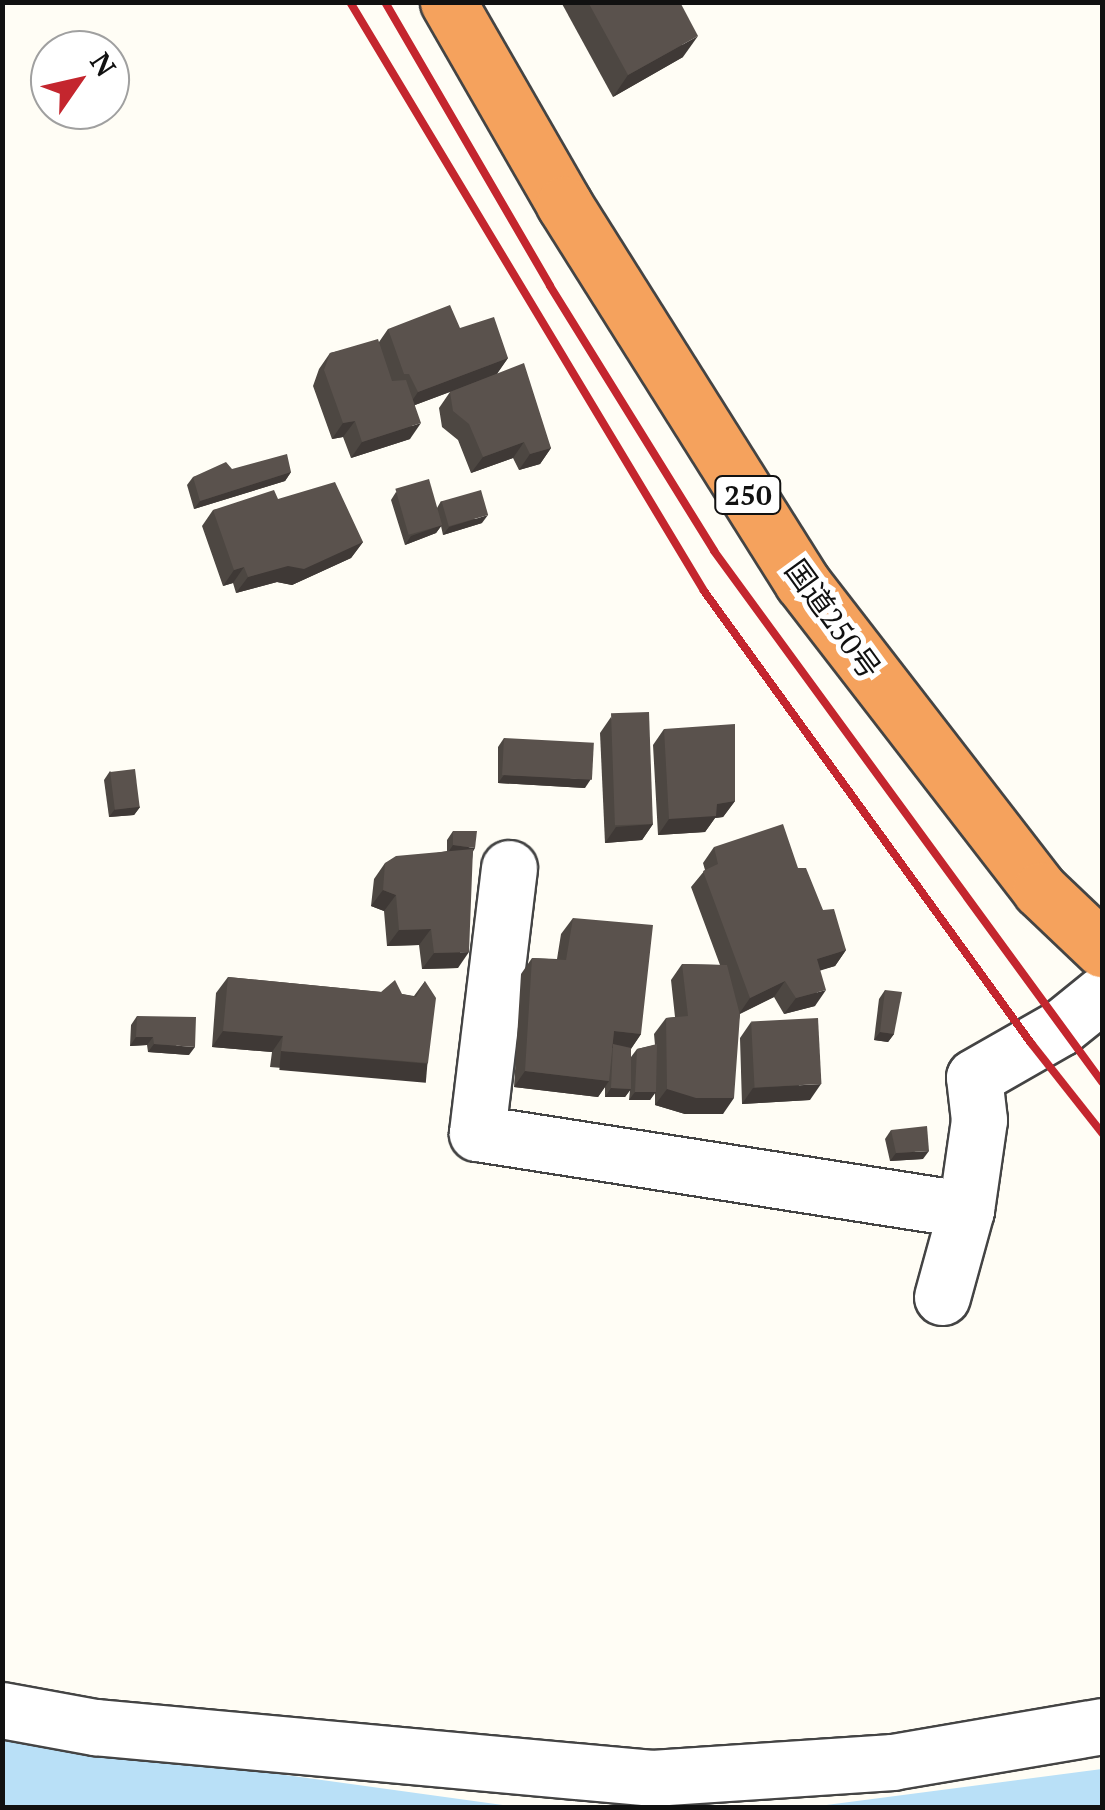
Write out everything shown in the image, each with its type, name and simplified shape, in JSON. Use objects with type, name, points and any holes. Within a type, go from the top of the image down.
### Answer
[{"type":"highway","name":"国道250号","points":[[448,2],[564,204],[802,582],[1040,890],[1102,948]]},
{"type":"street","points":[[508,868],[476,1134],[966,1210]]},
{"type":"street","points":[[942,1297],[966,1210],[979,1120],[974,1078],[1060,1028],[1102,994]]},
{"type":"street","points":[[2,1710],[95,1727],[652,1778],[892,1762],[1102,1726]]},
{"type":"water","points":[[3,1739],[271,1773],[518,1807],[3,1808]]},
{"type":"water","points":[[1102,1769],[1102,1807],[811,1807]]},
{"type":"building","points":[[588,2],[680,2],[698,36],[628,75]]},
{"type":"building","points":[[450,305],[460,328],[494,317],[508,358],[418,392],[409,374],[404,374],[388,329]]},
{"type":"building","points":[[378,339],[392,381],[406,380],[421,423],[362,442],[355,421],[343,423],[324,370],[330,353]]},
{"type":"building","points":[[524,363],[551,448],[530,454],[524,442],[483,457],[469,424],[453,411],[450,392]]},
{"type":"building","points":[[287,454],[291,472],[200,501],[193,477],[226,462],[232,469]]},
{"type":"building","points":[[429,479],[442,525],[409,535],[395,489]]},
{"type":"building","points":[[335,482],[363,542],[304,569],[288,566],[248,577],[244,567],[234,570],[213,510],[274,490],[278,499]]},
{"type":"building","points":[[481,490],[488,515],[449,526],[442,501]]},
{"type":"building","points":[[649,712],[653,824],[615,825],[611,713]]},
{"type":"building","points":[[735,724],[735,801],[717,804],[716,816],[669,819],[664,729]]},
{"type":"building","points":[[504,738],[594,743],[592,780],[502,775]]},
{"type":"building","points":[[135,769],[140,807],[115,810],[110,772]]},
{"type":"building","points":[[783,824],[798,868],[806,868],[823,910],[834,909],[846,950],[817,959],[826,990],[796,998],[785,981],[750,998],[703,871],[718,864],[714,847]]},
{"type":"building","points":[[453,831],[477,831],[475,848],[453,845]]},
{"type":"building","points":[[473,849],[469,952],[434,953],[431,929],[399,930],[396,895],[383,890],[385,863],[396,856]]},
{"type":"building","points":[[573,918],[653,925],[641,1034],[614,1031],[609,1081],[525,1071],[532,958],[566,960]]},
{"type":"building","points":[[682,964],[727,965],[740,1015],[734,1098],[696,1098],[667,1089],[666,1018],[688,1016]]},
{"type":"building","points":[[228,977],[381,992],[395,980],[402,994],[416,997],[425,981],[436,998],[428,1063],[281,1051],[283,1036],[223,1031]]},
{"type":"building","points":[[885,990],[902,992],[894,1034],[880,1032]]},
{"type":"building","points":[[137,1016],[196,1017],[195,1047],[154,1044],[153,1037],[136,1037]]},
{"type":"building","points":[[818,1018],[821,1084],[755,1087],[751,1022]]},
{"type":"building","points":[[613,1044],[631,1048],[631,1089],[611,1088]]},
{"type":"building","points":[[657,1044],[656,1092],[635,1092],[637,1049]]},
{"type":"building","points":[[927,1126],[929,1151],[896,1153],[891,1130]]},
{"type":"railway","points":[[350,2],[704,591],[1031,1043],[1102,1133]]},
{"type":"railway","points":[[385,2],[550,286],[714,551],[1102,1082]]}]
